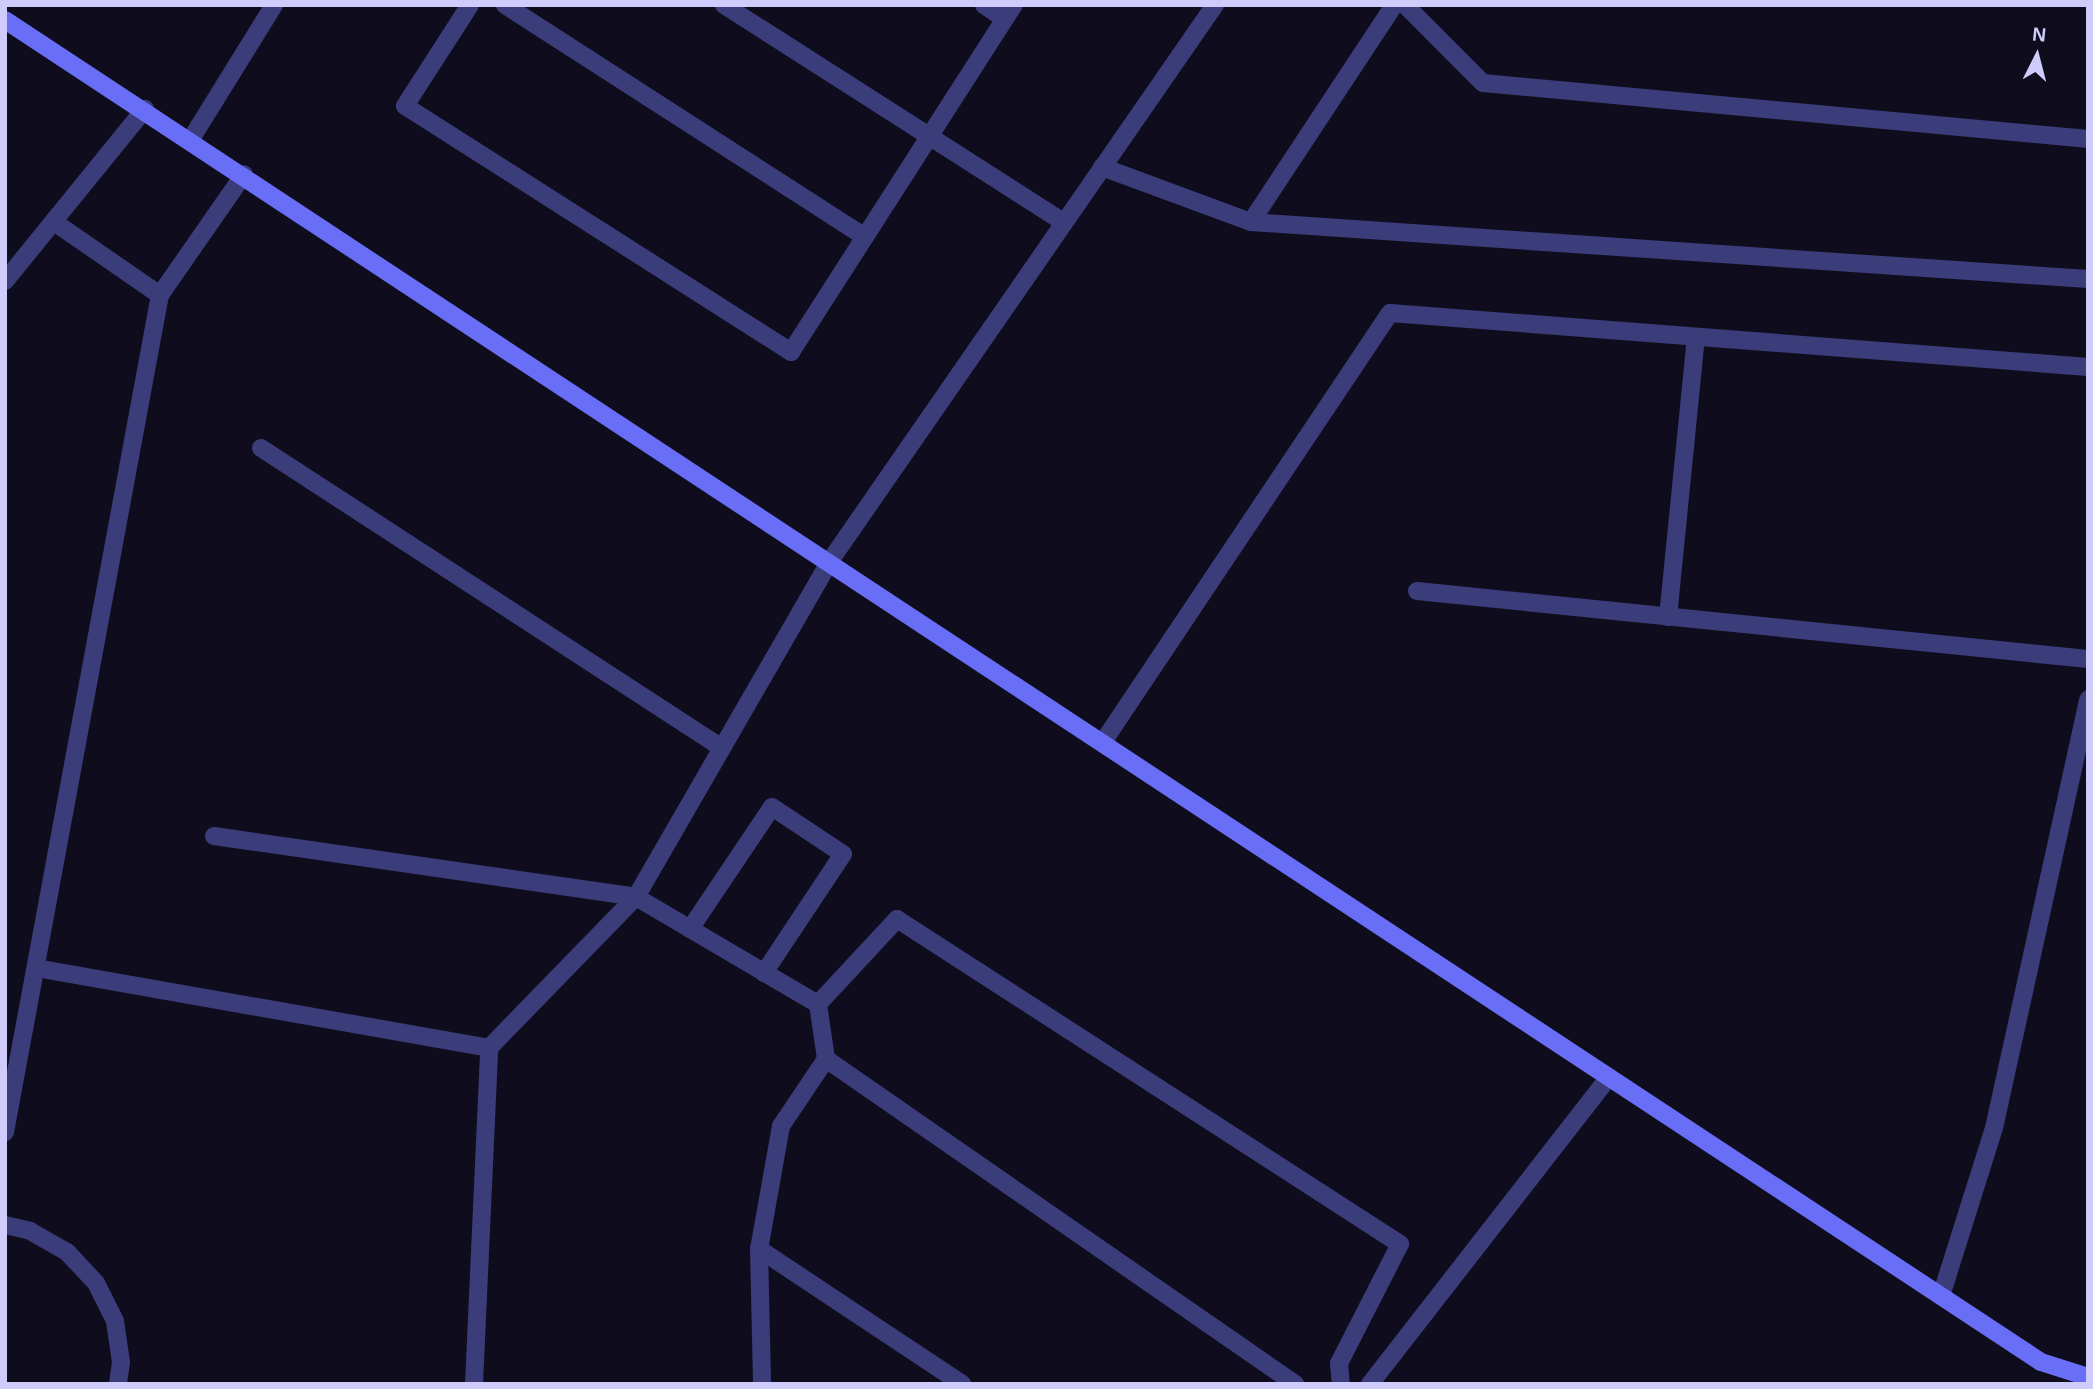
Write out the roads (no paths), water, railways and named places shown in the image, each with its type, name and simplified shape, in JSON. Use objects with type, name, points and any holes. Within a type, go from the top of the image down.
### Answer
[{"type":"main road","points":[[5,20],[191,139],[2041,1362],[2088,1377]]},
{"type":"street","points":[[191,139],[274,5]]},
{"type":"street","points":[[470,5],[405,106],[791,352],[1010,12],[984,5]]},
{"type":"street","points":[[505,5],[865,237]]},
{"type":"street","points":[[724,5],[1062,221]]},
{"type":"street","points":[[474,1384],[489,1048],[636,897],[830,561],[1062,221],[1215,5]]},
{"type":"street","points":[[1251,222],[1394,5]]},
{"type":"street","points":[[1405,5],[1483,83],[2088,139]]},
{"type":"street","points":[[5,281],[145,109]]},
{"type":"street","points":[[1102,167],[1251,222],[2088,279]]},
{"type":"street","points":[[5,1132],[160,295],[244,174]]},
{"type":"street","points":[[54,222],[160,295]]},
{"type":"street","points":[[1103,742],[1390,313],[2088,366]]},
{"type":"street","points":[[1668,617],[1696,337]]},
{"type":"street","points":[[261,448],[722,748]]},
{"type":"street","points":[[1417,591],[2088,659]]},
{"type":"street","points":[[1941,1296],[1994,1128],[2088,699]]},
{"type":"street","points":[[690,929],[772,807],[843,854],[764,973]]},
{"type":"street","points":[[214,835],[636,897],[818,1004]]},
{"type":"street","points":[[818,1004],[897,919],[1400,1244],[1339,1363],[1341,1384]]},
{"type":"street","points":[[36,968],[489,1048]]},
{"type":"street","points":[[762,1384],[759,1249],[780,1126],[826,1059],[818,1004]]},
{"type":"street","points":[[826,1059],[1295,1384]]},
{"type":"street","points":[[1370,1384],[1609,1077]]},
{"type":"street","points":[[5,1225],[30,1231],[66,1252],[96,1283],[114,1321],[121,1362],[118,1384]]},
{"type":"street","points":[[759,1249],[962,1384]]}]
